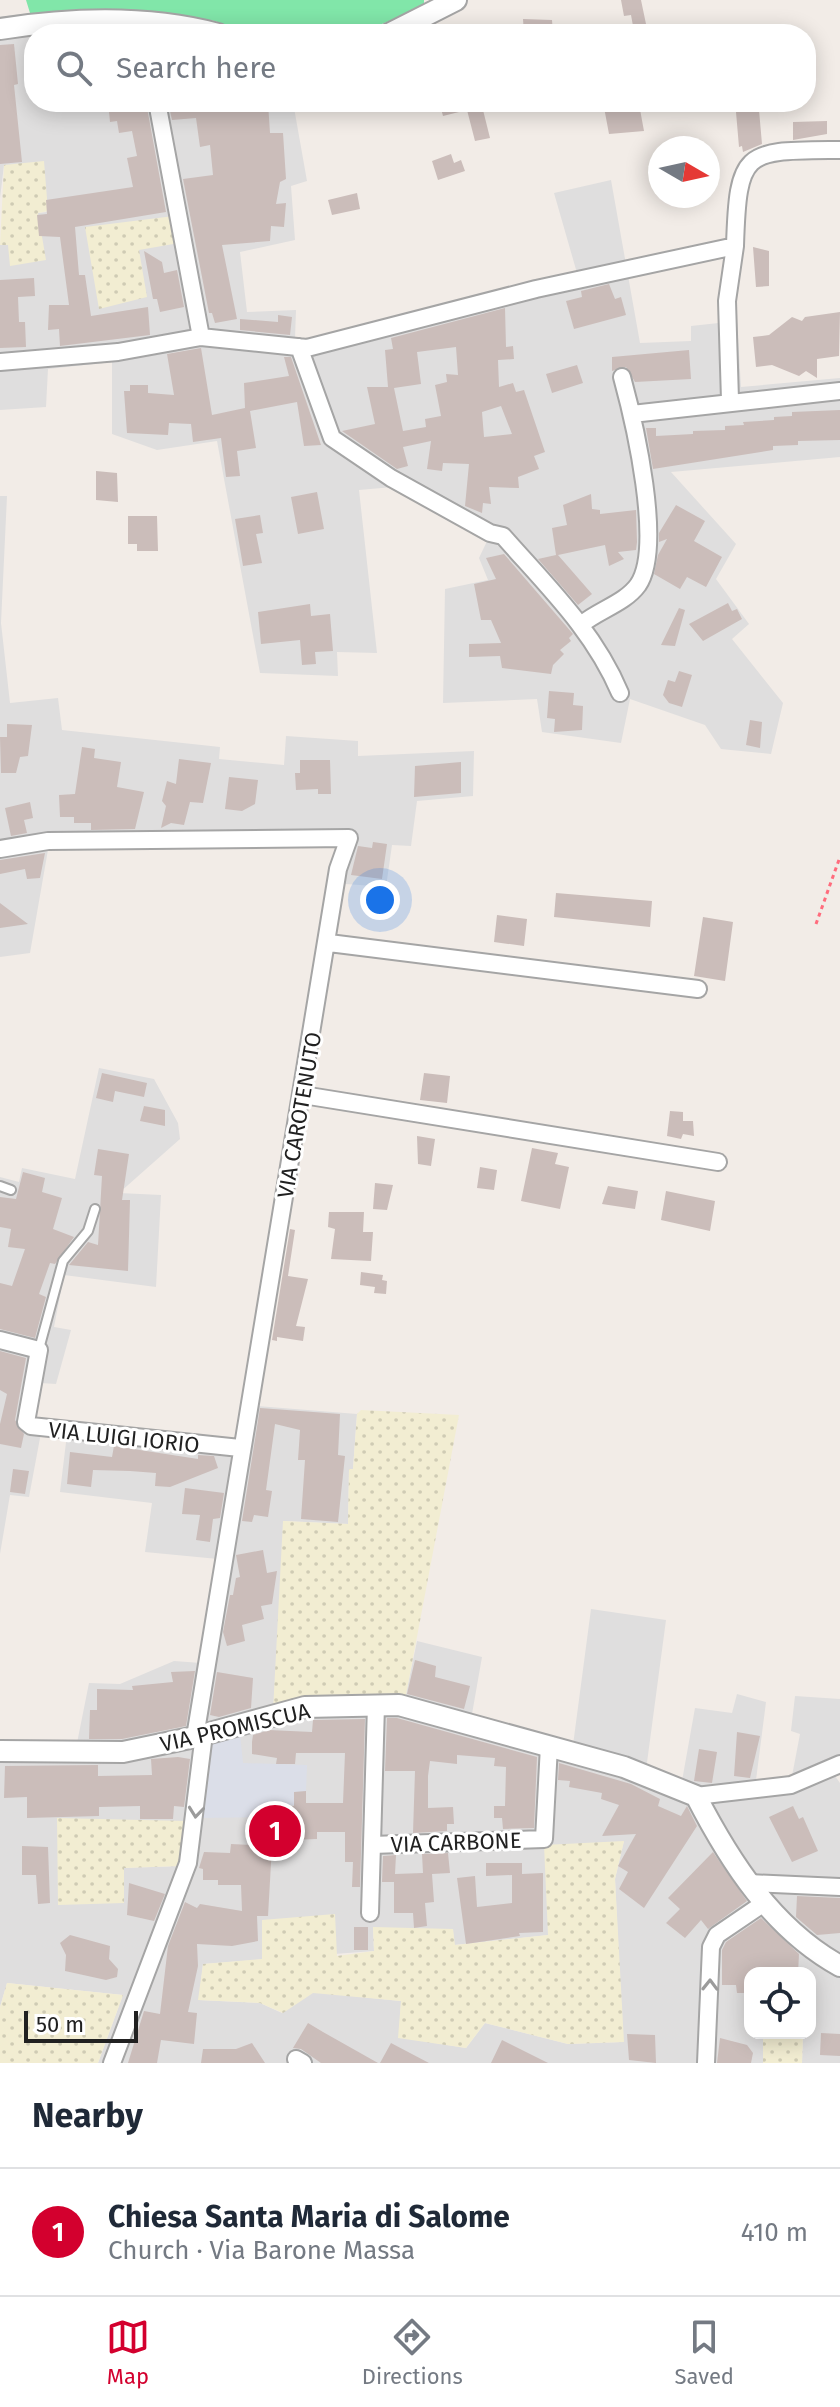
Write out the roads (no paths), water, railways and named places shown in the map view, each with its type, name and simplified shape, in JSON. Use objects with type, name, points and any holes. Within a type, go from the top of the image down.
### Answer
[{"type":"street","points":[[409,24],[456,0]]},
{"type":"street","points":[[33,24],[59,20],[104,24]]},
{"type":"street","points":[[0,29],[24,25]]},
{"type":"street","points":[[159,112],[201,337]]},
{"type":"street","points":[[730,400],[727,301],[735,246],[737,197],[743,171],[767,150],[840,150]]},
{"type":"street","points":[[0,362],[118,352],[201,337],[299,347],[536,289],[735,246]]},
{"type":"street","points":[[299,347],[332,438],[391,478],[490,533],[503,536],[582,624],[609,667],[620,693]]},
{"type":"street","points":[[582,624],[631,593],[641,580],[651,541],[632,414],[622,377]]},
{"type":"street","points":[[632,414],[730,400],[840,391]]},
{"type":"street","name":"VIA CAROTENUTO","points":[[0,849],[48,841],[349,838],[338,869],[329,943],[240,1448],[200,1736],[188,1863],[112,2063]]},
{"type":"street","points":[[329,943],[698,989]]},
{"type":"street","points":[[303,1095],[718,1162]]},
{"type":"street","points":[[0,1340],[39,1350]]},
{"type":"street","name":"VIA LUIGI IORIO","points":[[39,1350],[27,1411],[26,1422],[31,1426],[240,1448]]},
{"type":"street","name":"VIA CARBONE","points":[[370,1913],[376,1705]]},
{"type":"street","name":"VIA PROMISCUA","points":[[0,1751],[123,1752],[200,1736],[305,1707],[399,1705],[624,1767],[696,1796]]},
{"type":"street","name":"VIA CARBONE","points":[[372,1845],[544,1839],[549,1746]]},
{"type":"street","points":[[840,1764],[791,1785],[696,1796],[725,1852],[764,1903],[825,1957],[840,1966]]},
{"type":"street","points":[[749,1883],[840,1887]]},
{"type":"street","points":[[706,2063],[711,1947],[717,1935],[764,1903]]},
{"type":"lane","points":[[0,1186],[11,1190]]},
{"type":"lane","points":[[39,1350],[63,1261],[81,1242],[95,1209]]},
{"type":"place","name":"Chiesa Santa Maria di Salome","points":[[275,1831]]}]
